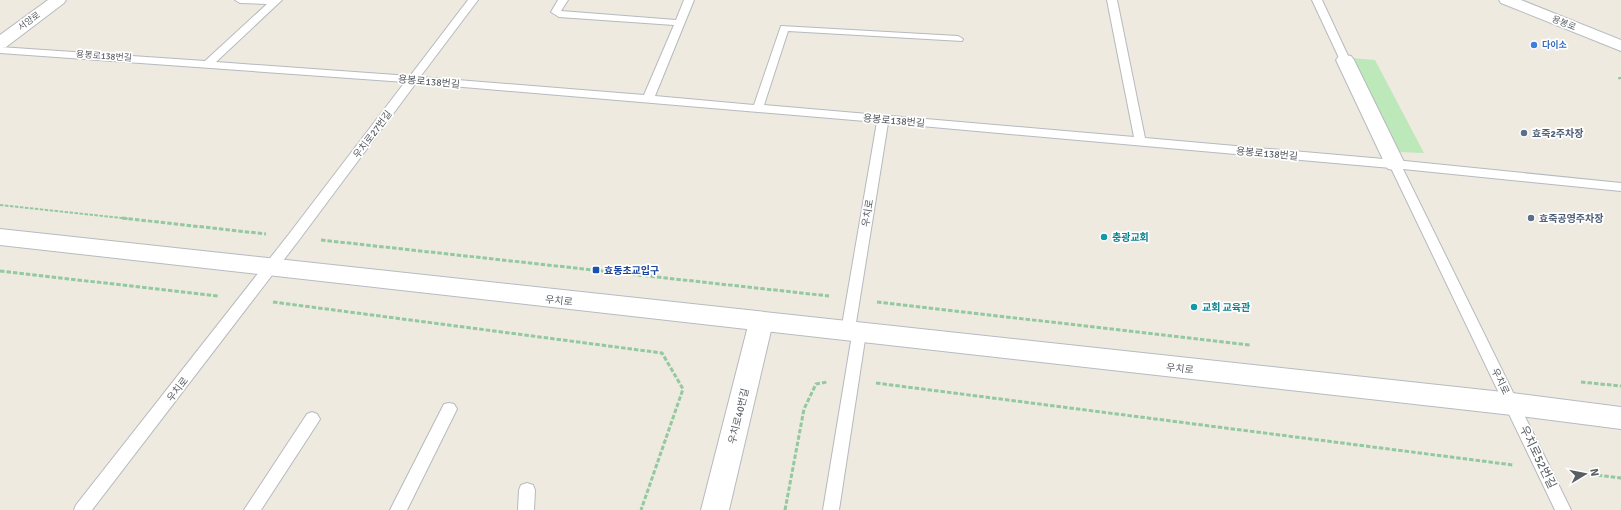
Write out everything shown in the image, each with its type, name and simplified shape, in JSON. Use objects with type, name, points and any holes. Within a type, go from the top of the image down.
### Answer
[{"type":"main road","name":"서양로","points":[[0,43],[58,0]]},
{"type":"main road","name":"용봉로","points":[[1507,0],[1621,46]]},
{"type":"main road","points":[[1345,60],[1395,164]]},
{"type":"main road","name":"우치로","points":[[0,237],[1512,404],[1621,418]]},
{"type":"main road","name":"우치로40번길","points":[[715,510],[761,322]]},
{"type":"lane","points":[[240,0],[275,1]]},
{"type":"lane","name":"우치로27번길","points":[[271,268],[472,0]]},
{"type":"lane","points":[[563,0],[556,12],[559,14],[680,23]]},
{"type":"lane","points":[[1112,0],[1140,141]]},
{"type":"lane","points":[[1316,0],[1345,60]]},
{"type":"lane","points":[[208,63],[275,1]]},
{"type":"lane","points":[[648,99],[688,3]]},
{"type":"lane","points":[[758,108],[784,28],[958,39]]},
{"type":"lane","name":"용봉로138번길","points":[[0,50],[208,63],[758,108],[1395,164],[1621,187]]},
{"type":"lane","name":"우치로","points":[[854,332],[854,299],[883,119]]},
{"type":"lane","name":"우치로","points":[[1395,164],[1512,404]]},
{"type":"lane","name":"우치로","points":[[82,510],[271,268]]},
{"type":"lane","points":[[832,510],[852,380],[854,332]]},
{"type":"lane","name":"우치로52번길","points":[[1512,404],[1563,510]]},
{"type":"lane","points":[[398,510],[449,409]]},
{"type":"lane","points":[[252,510],[312,419]]},
{"type":"lane","points":[[526,510],[527,490]]},
{"type":"path","points":[[0,206],[854,299],[1255,345]]},
{"type":"path","points":[[0,271],[247,299],[662,353],[683,389],[640,510]]},
{"type":"path","points":[[785,510],[804,409],[816,384],[852,380],[1621,478]]},
{"type":"path","points":[[1576,382],[1621,386]]},
{"type":"green space","points":[[1351,58],[1375,60],[1424,153],[1397,152]]},
{"type":"place","name":"다이소","points":[[1534,45]]},
{"type":"place","name":"효죽2주차장","points":[[1524,133]]},
{"type":"place","name":"효죽공영주차장","points":[[1531,218]]},
{"type":"place","name":"충광교회","points":[[1104,237]]},
{"type":"place","name":"효동초교입구","points":[[596,270]]},
{"type":"place","name":"교회 교육관","points":[[1194,307]]}]
